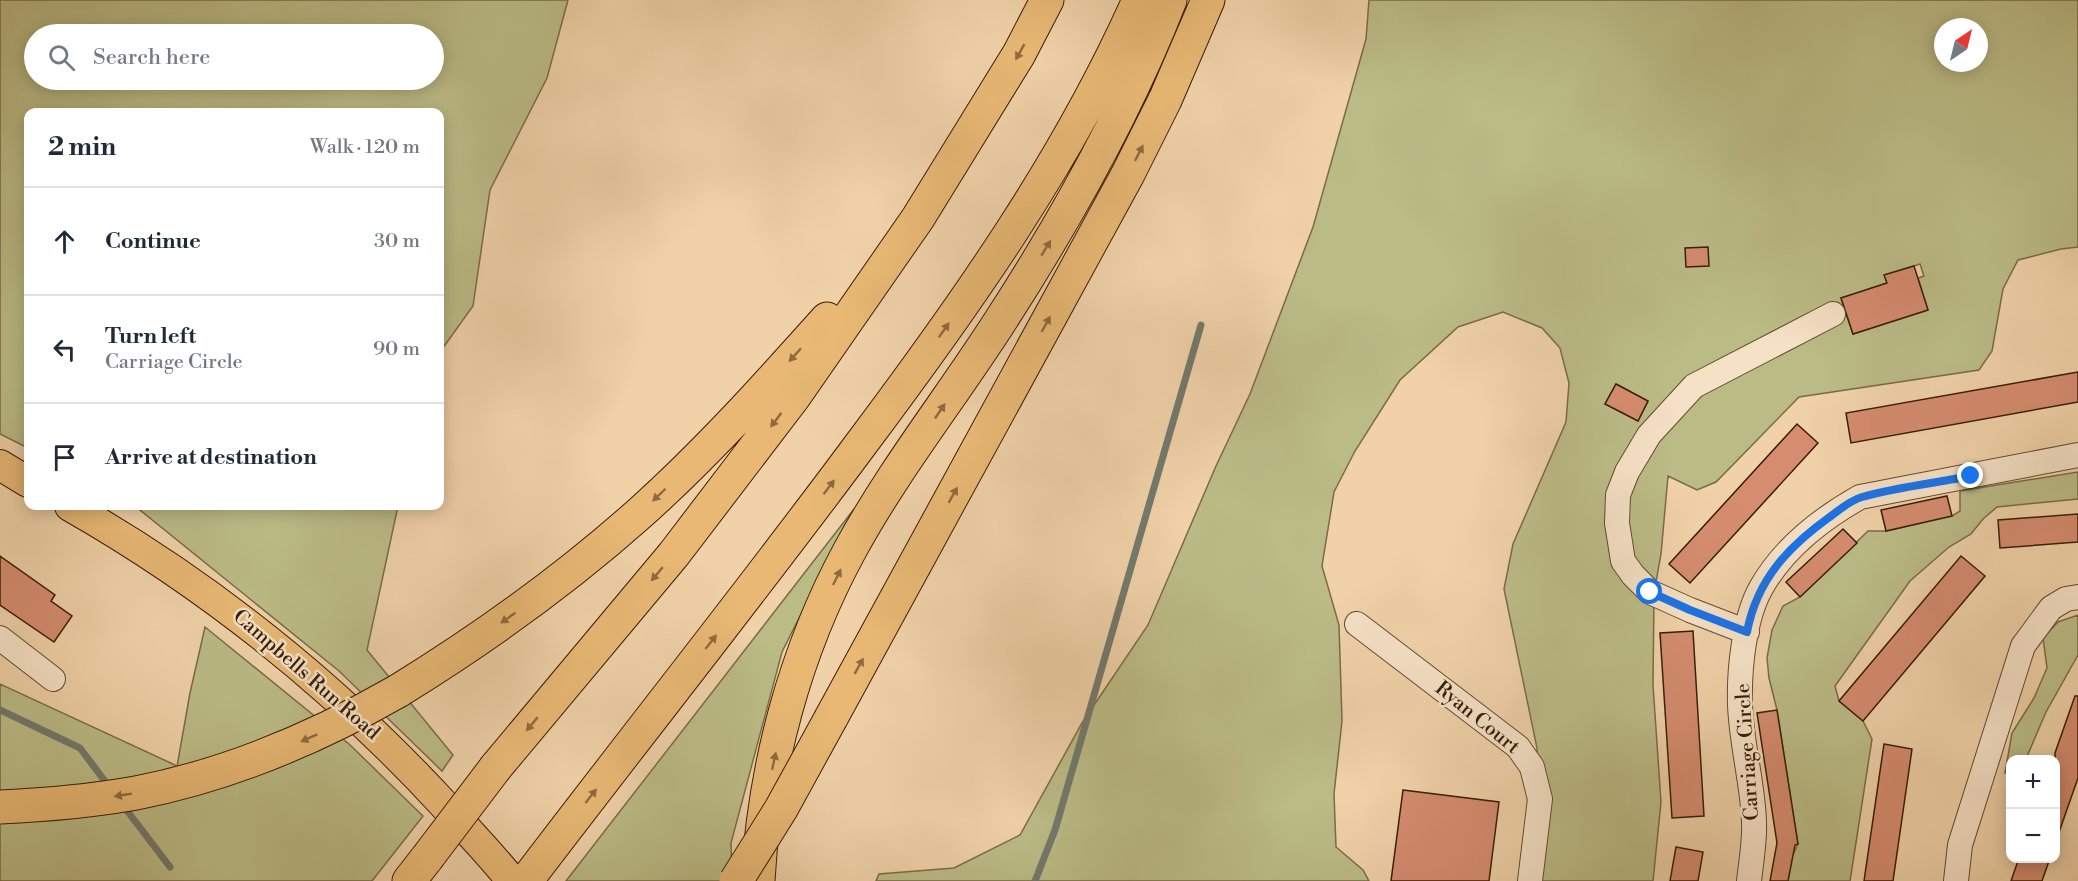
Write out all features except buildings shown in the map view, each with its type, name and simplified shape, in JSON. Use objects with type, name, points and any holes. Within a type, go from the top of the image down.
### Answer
[{"type":"highway","points":[[418,870],[496,767],[688,536],[793,398],[918,218],[1019,54],[1047,0]]},
{"type":"highway","points":[[526,881],[770,566],[930,350],[1008,238],[1076,127],[1138,0]]},
{"type":"highway","points":[[758,881],[766,806],[782,724],[807,646],[834,582],[868,518],[999,324],[1065,216],[1133,85],[1170,0]]},
{"type":"highway","points":[[736,881],[782,809],[1128,174],[1165,100],[1208,0]]},
{"type":"highway","points":[[0,807],[97,799],[191,780],[268,755],[312,737],[356,716],[398,691],[537,598],[641,512],[745,410],[918,218]]},
{"type":"main road","points":[[0,465],[24,480]]},
{"type":"main road","name":"Campbells Run Road","points":[[77,510],[164,563],[210,595],[298,664],[383,741],[512,881]]},
{"type":"street","points":[[1747,632],[1650,592],[1633,575],[1623,561],[1617,524],[1618,495],[1627,472],[1649,435],[1694,386],[1833,314]]},
{"type":"street","name":"Carriage Circle","points":[[1749,881],[1754,822],[1740,704],[1743,654],[1750,615],[1761,589],[1783,557],[1816,526],[1860,497],[2078,455]]},
{"type":"street","points":[[1956,881],[1960,845],[2023,646],[2051,608],[2078,597]]},
{"type":"street","name":"Ryan Court","points":[[1357,624],[1518,747],[1532,767],[1540,800],[1530,881]]},
{"type":"street","points":[[0,638],[53,679]]},
{"type":"green space","points":[[0,0],[568,0],[547,78],[490,190],[473,306],[444,346],[444,108],[24,108],[24,446],[0,434]]},
{"type":"green space","points":[[1369,0],[2078,0],[2078,247],[2018,260],[2003,289],[1992,351],[1979,370],[1799,397],[1716,482],[1697,490],[1668,476],[1661,554],[1654,593],[1653,685],[1661,802],[1653,881],[1530,881],[1540,799],[1537,748],[1504,589],[1513,544],[1566,422],[1569,383],[1560,348],[1542,328],[1503,312],[1458,327],[1400,380],[1355,451],[1334,492],[1322,566],[1339,625],[1342,721],[1334,794],[1336,847],[1363,870],[1369,881],[876,881],[879,874],[954,868],[1020,835],[1082,723],[1148,625],[1216,466],[1250,394],[1313,227],[1366,39]],"holes":[[[1920,264],[1924,276],[1918,278],[1928,310],[1853,334],[1841,298],[1887,283],[1885,275]],[[1616,384],[1648,401],[1638,421],[1605,404]]]},
{"type":"green space","points":[[2078,472],[2078,499],[1997,507],[1971,534],[1949,547],[1910,581],[1835,686],[1839,701],[1863,721],[1872,739],[1850,881],[1788,881],[1792,857],[1798,844],[1767,658],[1772,630],[1783,606],[1800,597],[1868,531],[1886,531],[1952,516],[1960,511],[1960,491]]},
{"type":"green space","points":[[854,509],[782,652],[731,843],[732,881],[566,881]]},
{"type":"green space","points":[[140,510],[397,510],[367,650],[453,755],[442,771],[339,671]]},
{"type":"green space","points":[[2078,615],[2078,655],[2046,712],[2028,755],[2008,755],[2012,733],[2034,698],[2047,668],[2043,638],[2058,622]]},
{"type":"green space","points":[[205,627],[349,744],[423,816],[372,881],[0,881],[0,684],[175,765],[172,795],[190,693]]},
{"type":"waterway","points":[[1035,881],[1055,830],[1201,325]]},
{"type":"waterway","points":[[0,710],[80,748],[110,788]]},
{"type":"waterway","points":[[122,804],[170,867]]},
{"type":"route","points":[[1650,592],[1747,632],[1750,615],[1761,589],[1783,557],[1816,526],[1842,507],[1860,497],[1971,476]]}]
